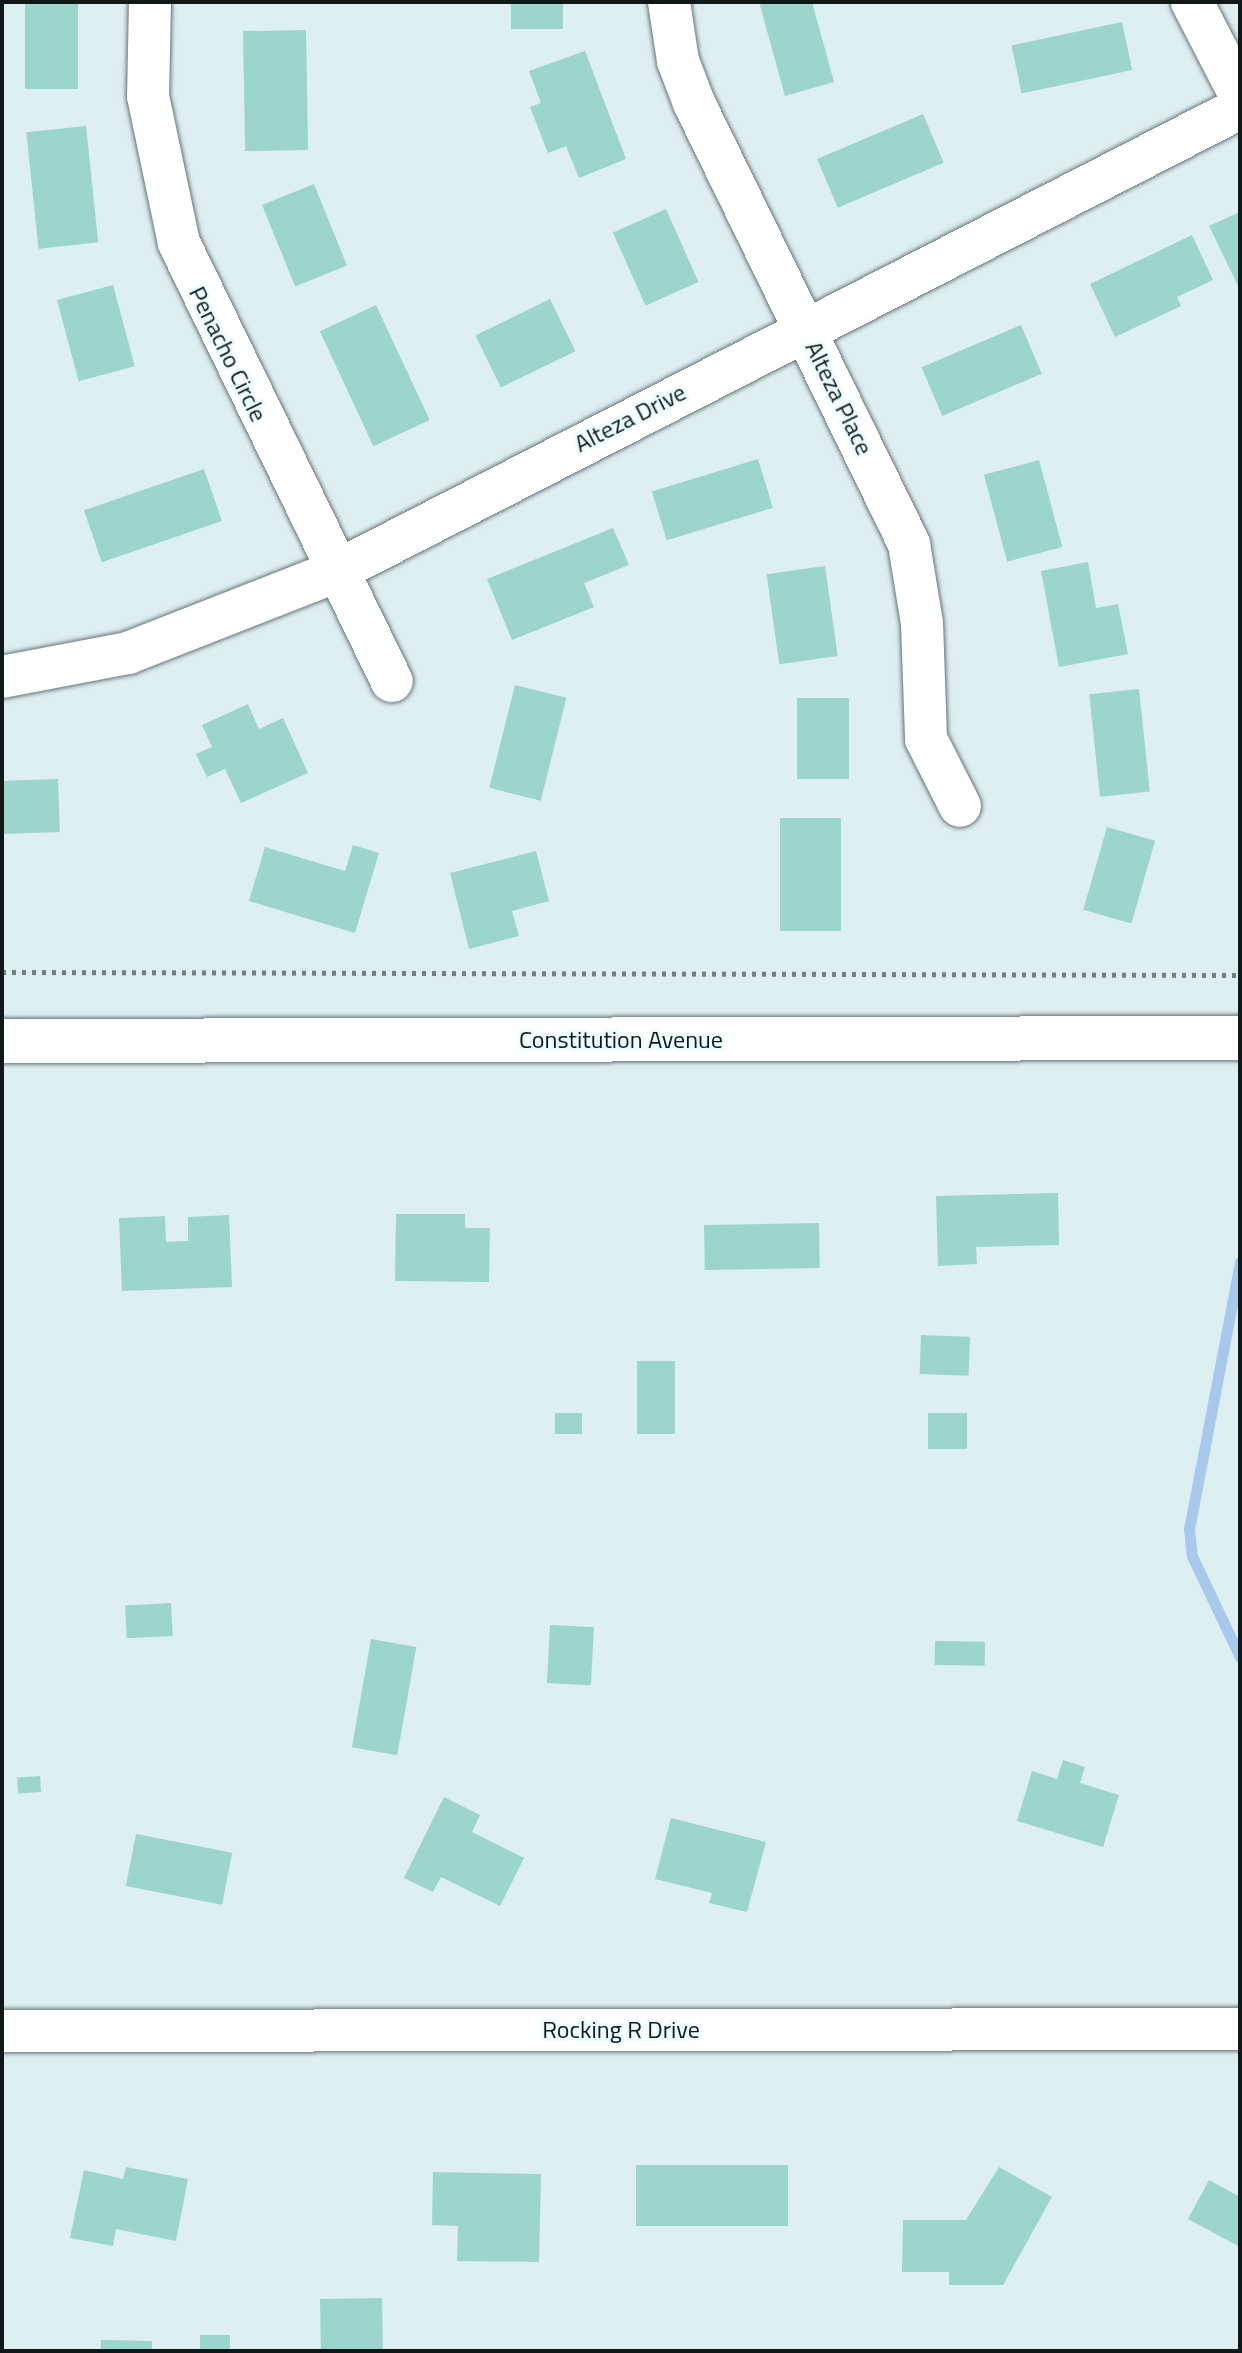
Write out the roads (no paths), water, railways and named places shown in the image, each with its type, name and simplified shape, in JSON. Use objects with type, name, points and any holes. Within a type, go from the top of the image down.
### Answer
[{"type":"main road","name":"Constitution Avenue","points":[[2,1041],[1240,1038]]},
{"type":"street","name":"Penacho Circle","points":[[150,2],[148,96],[179,243],[335,572],[392,681]]},
{"type":"street","name":"Alteza Place","points":[[669,2],[678,61],[694,103],[909,544],[922,623],[926,739],[960,806]]},
{"type":"street","points":[[1192,2],[1240,95]]},
{"type":"street","name":"Alteza Drive","points":[[2,677],[128,653],[335,572],[804,328],[1240,108]]},
{"type":"street","name":"Rocking R Drive","points":[[2,2031],[1240,2029]]},
{"type":"waterway","points":[[1240,1262],[1189,1529],[1192,1556],[1240,1657]]}]
